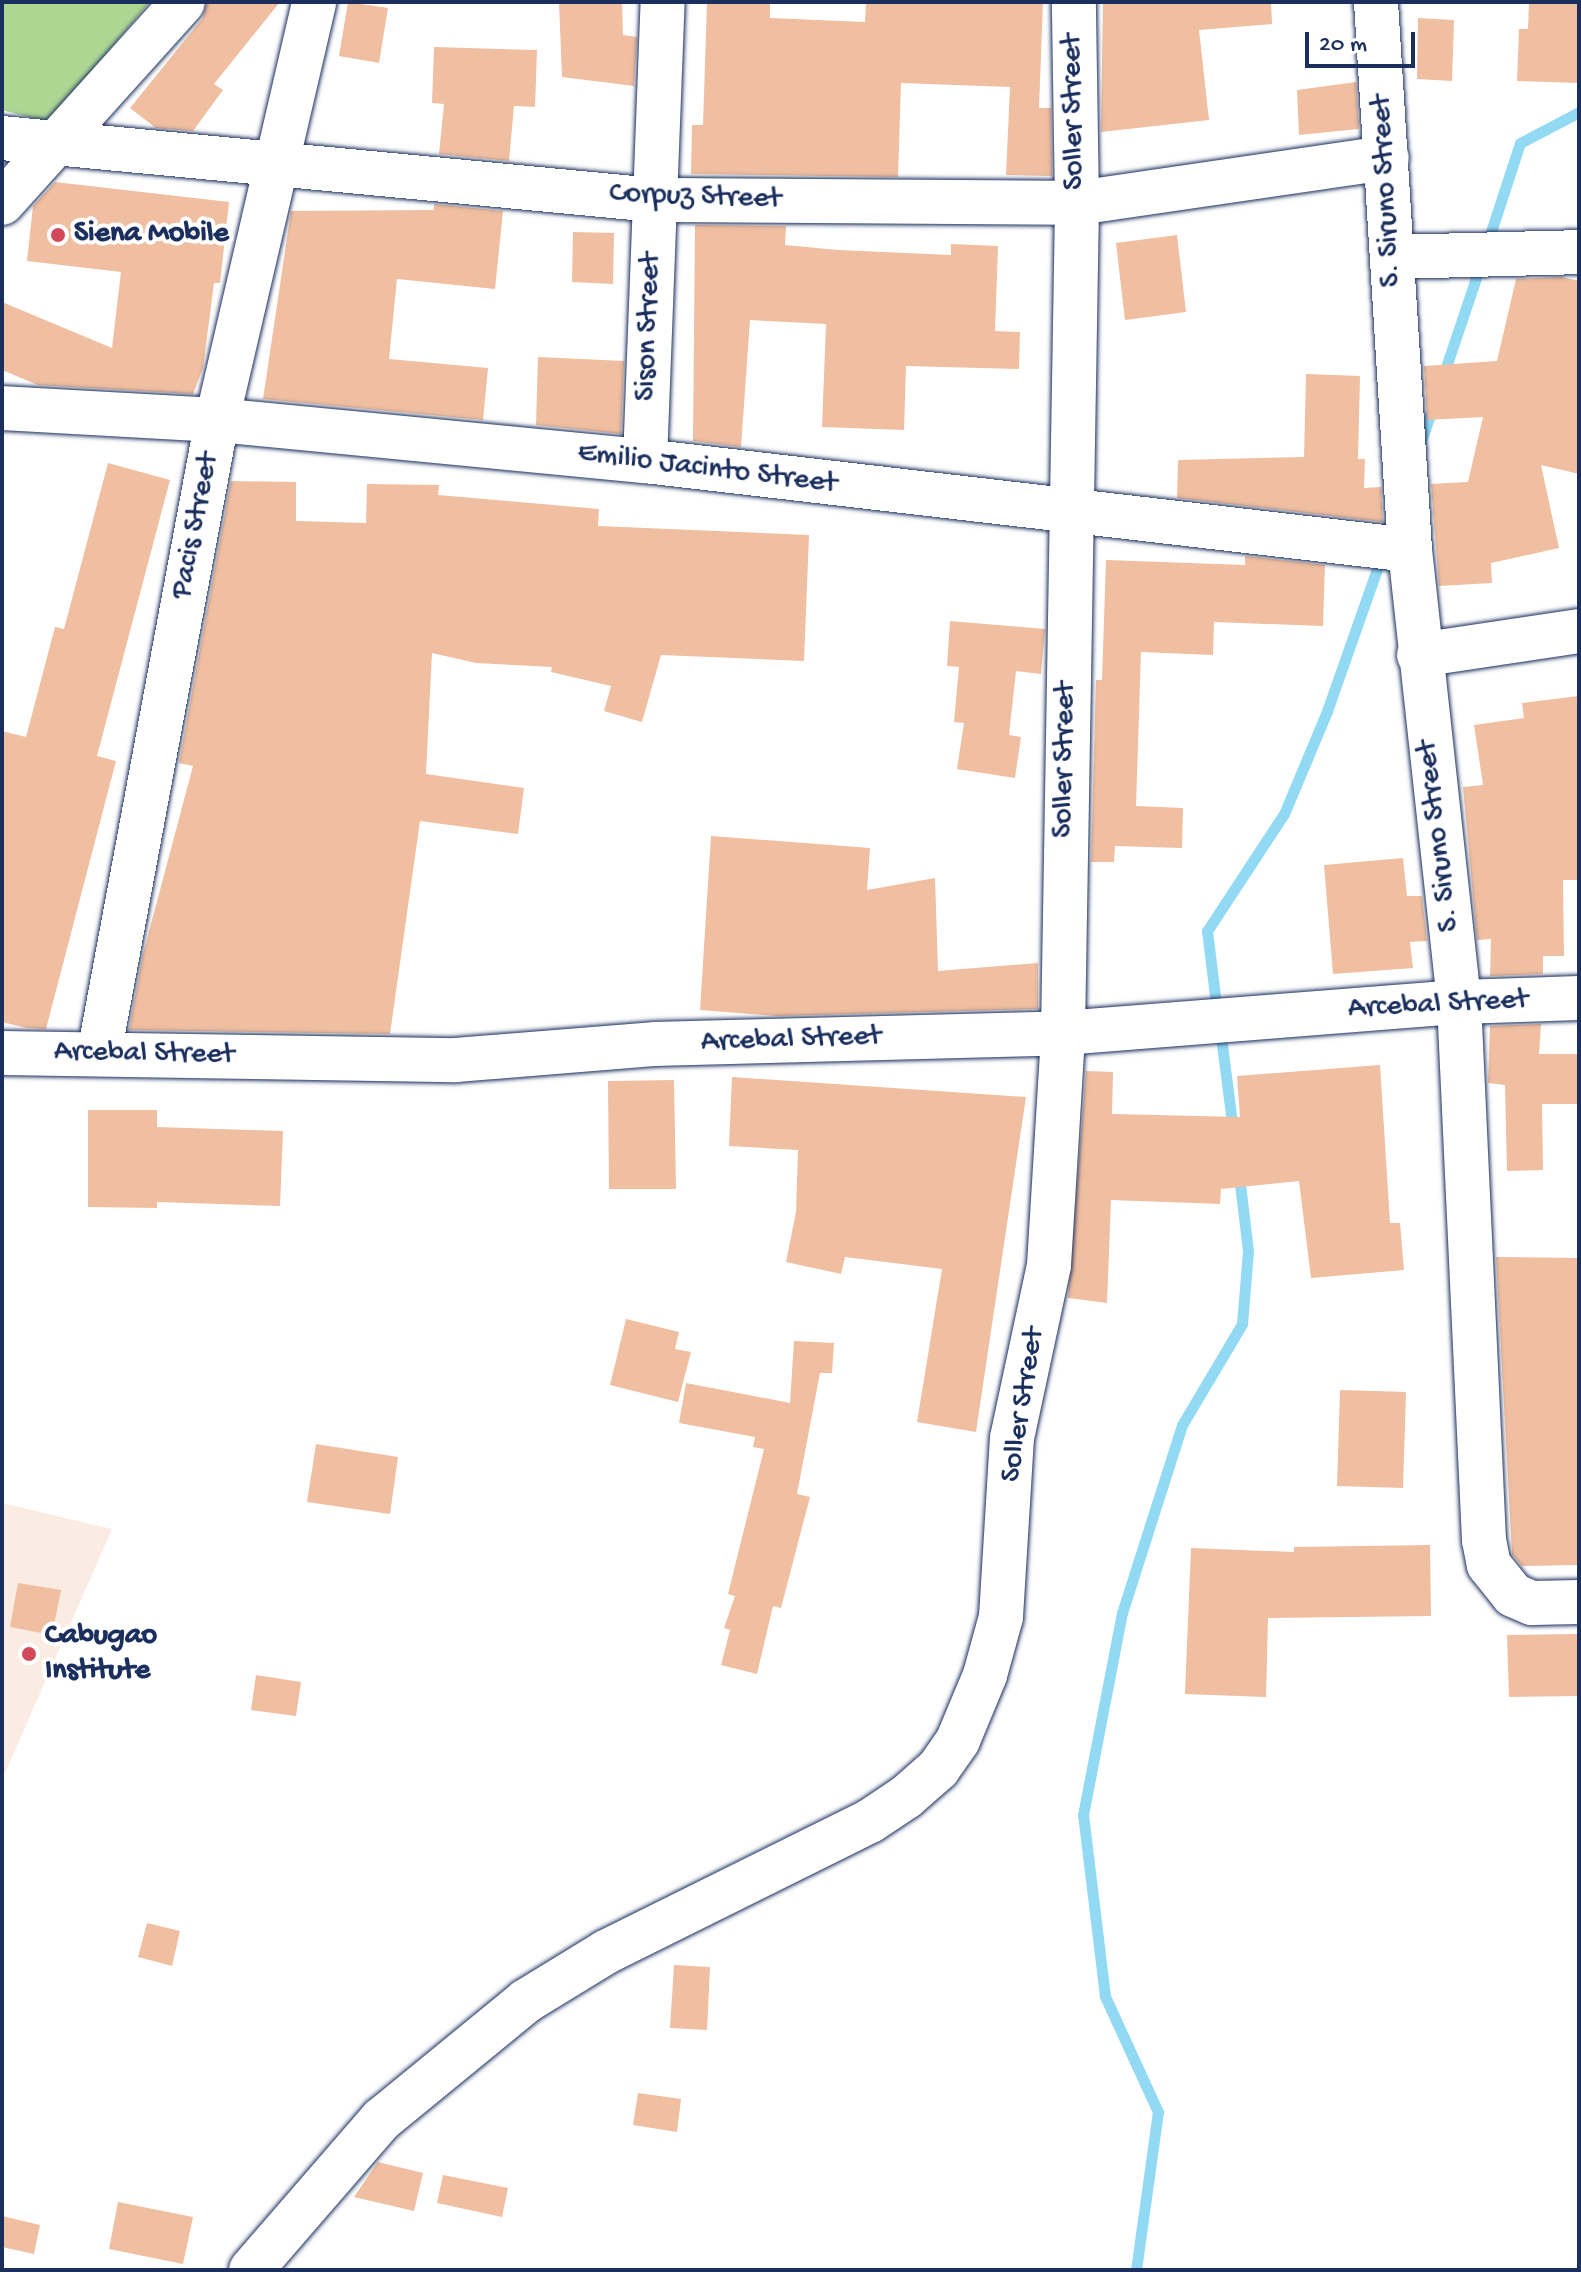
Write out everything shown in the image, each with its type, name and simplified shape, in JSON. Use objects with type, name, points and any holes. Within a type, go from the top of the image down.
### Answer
[{"type":"street","points":[[2,203],[183,2]]},
{"type":"street","name":"Pacis Street","points":[[99,1054],[217,420],[314,2]]},
{"type":"street","name":"Sison Street","points":[[645,461],[663,2]]},
{"type":"street","name":"Soller Street","points":[[251,2270],[382,2119],[526,2001],[606,1952],[870,1821],[938,1769],[958,1740],[985,1675],[1001,1617],[1012,1438],[1049,1265],[1063,1033],[1069,514],[1077,203],[1074,2]]},
{"type":"street","name":"S. Siruno Street","points":[[1376,2],[1410,550],[1459,1002],[1484,1540],[1489,1565],[1513,1595],[1532,1603],[1579,1602]]},
{"type":"street","name":"Corpuz Street","points":[[2,138],[654,200],[1077,203],[1387,158]]},
{"type":"street","points":[[1392,257],[1579,252]]},
{"type":"street","name":"Emilio Jacinto Street","points":[[2,408],[217,420],[645,461],[1069,514],[1410,550]]},
{"type":"street","points":[[1419,655],[1579,631]]},
{"type":"street","name":"Arcebal Street","points":[[2,1053],[456,1060],[656,1044],[1063,1033],[1459,1002],[1579,998]]},
{"type":"shaded area","name":"Cabugao Institute","points":[[2,1503],[112,1529],[2,1780]]},
{"type":"green space","points":[[2,2],[150,2],[48,122],[2,110]]},
{"type":"building","points":[[207,2],[280,2],[214,84],[223,90],[193,131],[156,128],[130,108],[202,19]]},
{"type":"building","points":[[348,2],[388,8],[379,63],[339,56]]},
{"type":"building","points":[[559,2],[622,2],[623,35],[637,37],[634,86],[562,77]]},
{"type":"building","points":[[707,2],[770,2],[770,18],[865,22],[866,2],[1043,2],[1039,108],[1051,108],[1052,176],[1006,175],[1010,87],[901,83],[898,177],[691,174],[692,125],[703,125]]},
{"type":"building","points":[[1103,2],[1271,2],[1272,24],[1199,30],[1209,120],[1101,132]]},
{"type":"building","points":[[1529,2],[1579,2],[1579,83],[1517,81],[1519,29],[1528,29]]},
{"type":"building","points":[[1418,18],[1454,20],[1452,81],[1417,79]]},
{"type":"building","points":[[434,47],[537,50],[535,107],[514,106],[509,161],[439,154],[444,104],[432,103]]},
{"type":"building","points":[[1356,82],[1359,129],[1299,135],[1297,90]]},
{"type":"building","points":[[55,182],[229,202],[220,283],[214,283],[203,368],[193,394],[38,385],[2,370],[2,302],[112,348],[121,272],[27,261],[33,206]]},
{"type":"building","points":[[434,204],[503,211],[495,289],[397,279],[389,359],[488,368],[483,420],[263,399],[291,211],[434,210]]},
{"type":"building","points":[[695,225],[786,226],[785,245],[838,250],[951,255],[951,244],[998,246],[995,331],[1020,332],[1019,369],[906,366],[904,430],[822,427],[826,324],[750,320],[741,447],[693,441]]},
{"type":"building","points":[[573,232],[614,233],[613,284],[572,282]]},
{"type":"building","points":[[1177,235],[1186,312],[1125,320],[1116,243]]},
{"type":"building","points":[[1562,277],[1579,281],[1579,474],[1541,465],[1559,548],[1491,563],[1492,583],[1439,586],[1431,484],[1468,482],[1483,417],[1427,420],[1424,366],[1497,361],[1516,279]]},
{"type":"building","points":[[538,357],[624,361],[621,434],[536,425]]},
{"type":"building","points":[[1306,374],[1360,376],[1358,459],[1365,459],[1364,488],[1381,487],[1383,522],[1177,498],[1178,460],[1304,457]]},
{"type":"building","points":[[108,463],[170,480],[97,756],[116,761],[46,1029],[27,1028],[2,1022],[2,731],[26,737],[55,627],[64,629]]},
{"type":"building","points":[[231,481],[296,482],[296,521],[366,523],[367,484],[439,485],[438,495],[599,509],[598,526],[809,535],[804,661],[661,655],[642,722],[604,711],[611,686],[551,672],[552,667],[476,663],[432,653],[426,774],[524,788],[518,834],[420,821],[390,1034],[129,1030],[143,954],[193,766],[179,763]]},
{"type":"building","points":[[1245,556],[1325,565],[1323,626],[1214,622],[1213,655],[1141,652],[1136,806],[1183,808],[1182,848],[1115,846],[1114,862],[1091,862],[1096,680],[1102,680],[1106,560],[1245,565]]},
{"type":"building","points":[[950,621],[1045,629],[1041,674],[1016,671],[1009,735],[1021,737],[1015,778],[957,769],[964,723],[954,722],[959,667],[947,666]]},
{"type":"building","points":[[1579,696],[1579,880],[1563,880],[1564,956],[1543,956],[1543,974],[1490,976],[1491,939],[1477,940],[1463,787],[1483,785],[1474,725],[1524,718],[1522,703]]},
{"type":"building","points":[[711,836],[870,848],[867,890],[935,878],[938,971],[1038,963],[1038,1009],[777,1016],[700,1010]]},
{"type":"building","points":[[1403,858],[1407,896],[1422,896],[1427,941],[1410,942],[1413,968],[1333,974],[1324,865]]},
{"type":"building","points":[[1541,1024],[1539,1054],[1579,1054],[1579,1104],[1542,1104],[1543,1170],[1507,1171],[1505,1085],[1488,1083],[1490,1026]]},
{"type":"building","points":[[1380,1065],[1390,1223],[1400,1223],[1404,1270],[1311,1278],[1299,1181],[1221,1189],[1220,1204],[1111,1200],[1107,1303],[1068,1298],[1086,1071],[1113,1072],[1112,1114],[1240,1117],[1237,1076]]},
{"type":"building","points":[[732,1077],[1026,1097],[976,1432],[917,1422],[942,1269],[845,1257],[841,1274],[786,1262],[796,1212],[798,1150],[729,1146]]},
{"type":"building","points":[[674,1080],[676,1189],[609,1189],[608,1081]]},
{"type":"building","points":[[88,1110],[157,1110],[157,1127],[283,1131],[280,1206],[157,1202],[157,1208],[88,1207]]},
{"type":"building","points":[[1496,1257],[1579,1258],[1579,1565],[1522,1566],[1512,1554]]},
{"type":"building","points":[[626,1319],[679,1332],[675,1349],[691,1352],[678,1402],[610,1385]]},
{"type":"building","points":[[794,1341],[834,1343],[832,1373],[820,1373],[797,1494],[810,1497],[781,1608],[773,1606],[757,1674],[721,1665],[730,1630],[724,1628],[735,1596],[728,1594],[764,1449],[753,1447],[755,1437],[679,1423],[686,1383],[790,1403]]},
{"type":"building","points":[[1340,1390],[1406,1392],[1403,1488],[1337,1486]]},
{"type":"building","points":[[316,1444],[398,1457],[390,1514],[307,1502]]},
{"type":"building","points":[[1430,1545],[1431,1616],[1268,1618],[1266,1697],[1185,1694],[1191,1548],[1294,1552],[1294,1547]]},
{"type":"building","points":[[18,1583],[61,1590],[52,1635],[10,1627]]},
{"type":"building","points":[[1577,1634],[1578,1696],[1509,1697],[1507,1635]]},
{"type":"building","points":[[256,1675],[301,1682],[296,1716],[251,1710]]},
{"type":"building","points":[[147,1923],[180,1931],[172,1966],[138,1957]]},
{"type":"building","points":[[674,1965],[710,1967],[707,2030],[670,2028]]},
{"type":"building","points":[[638,2093],[681,2099],[677,2132],[633,2125]]},
{"type":"building","points":[[378,2162],[423,2173],[414,2211],[354,2197]]},
{"type":"building","points":[[443,2175],[508,2188],[502,2217],[437,2203]]},
{"type":"building","points":[[118,2202],[193,2217],[183,2264],[109,2249]]},
{"type":"building","points":[[2,2216],[40,2225],[34,2254],[2,2247]]},
{"type":"waterway","points":[[1486,247],[1520,143],[1579,112]]},
{"type":"waterway","points":[[1443,376],[1481,263]]},
{"type":"waterway","points":[[1420,444],[1433,407]]},
{"type":"waterway","points":[[1217,1012],[1207,931],[1284,814],[1327,711],[1382,555]]},
{"type":"waterway","points":[[1220,1029],[1233,1131]]},
{"type":"waterway","points":[[1136,2270],[1158,2112],[1105,1996],[1083,1815],[1122,1613],[1182,1425],[1242,1324],[1248,1251],[1239,1175]]},
{"type":"place","name":"Siena Mobile","points":[[58,235]]},
{"type":"place","name":"Cabugao Institute","points":[[29,1654]]}]
